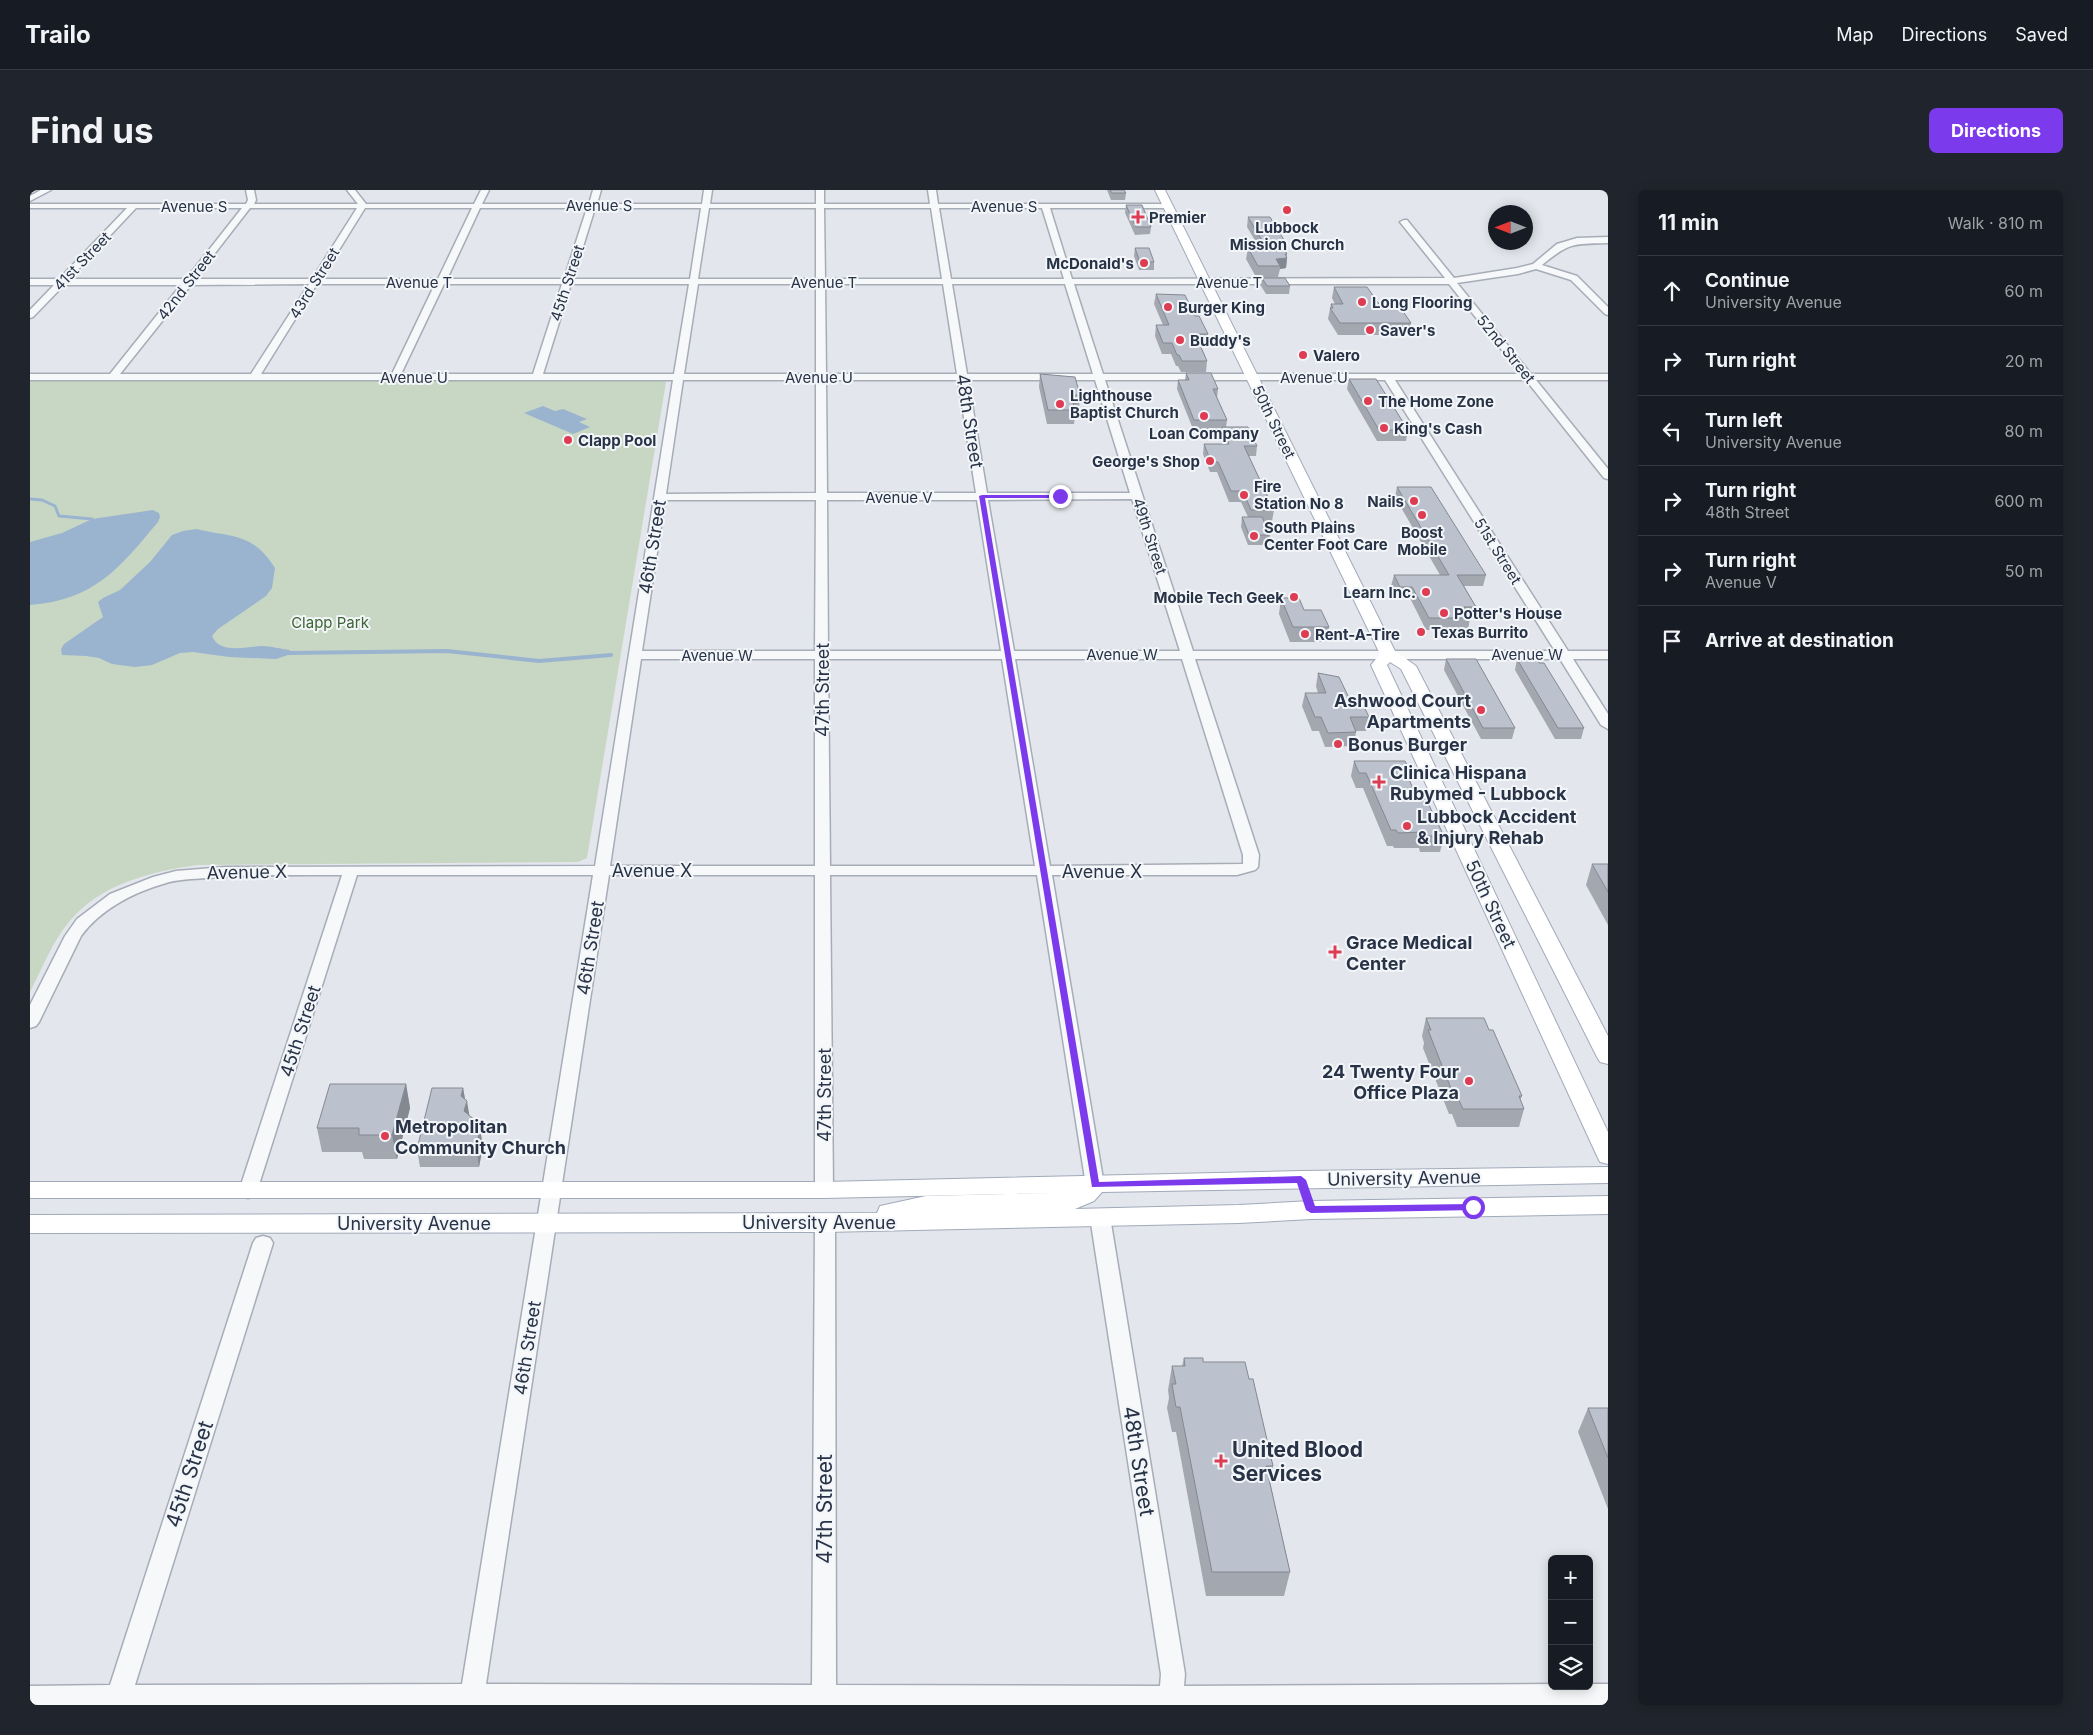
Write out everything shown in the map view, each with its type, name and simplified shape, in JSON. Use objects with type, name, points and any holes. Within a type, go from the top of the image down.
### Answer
[{"type":"main road","name":"50th Street","points":[[1160,190],[1388,654],[1408,666],[1608,1057]]},
{"type":"main road","name":"50th Street","points":[[1388,654],[1379,666],[1608,1156]]},
{"type":"main road","name":"University Avenue","points":[[30,1190],[824,1190],[1608,1175]]},
{"type":"main road","points":[[1301,1180],[1311,1210]]},
{"type":"main road","points":[[825,1222],[926,1206],[1073,1200],[1086,1194],[1095,1185]]},
{"type":"main road","name":"University Avenue","points":[[30,1224],[825,1222],[1100,1218],[1311,1210],[1608,1205]]},
{"type":"street","points":[[30,199],[47,190]]},
{"type":"street","points":[[248,206],[252,200],[250,190]]},
{"type":"street","points":[[351,190],[361,200],[363,206]]},
{"type":"street","points":[[395,377],[485,190]]},
{"type":"street","name":"45th Street","points":[[537,377],[597,190]]},
{"type":"street","name":"47th Street","points":[[820,190],[824,1190]]},
{"type":"street","name":"48th Street","points":[[932,190],[1095,1185]]},
{"type":"street","name":"Avenue S","points":[[30,206],[592,205],[707,198],[820,206],[1048,203],[1168,206]]},
{"type":"street","name":"46th Street","points":[[472,1700],[707,198]]},
{"type":"street","name":"49th Street","points":[[1048,203],[1069,282],[1251,855],[1252,862],[1250,867]]},
{"type":"street","name":"41st Street","points":[[30,315],[134,206]]},
{"type":"street","name":"42nd Street","points":[[113,377],[248,206]]},
{"type":"street","name":"43rd Street","points":[[254,377],[363,206]]},
{"type":"street","name":"52nd Street","points":[[1404,222],[1608,476]]},
{"type":"street","name":"Avenue T","points":[[30,282],[1451,281],[1505,274],[1536,266],[1556,245],[1577,241],[1608,240]]},
{"type":"street","points":[[1536,266],[1574,278],[1608,312]]},
{"type":"street","name":"Avenue U","points":[[30,377],[1608,377]]},
{"type":"street","name":"51st Street","points":[[1388,377],[1608,725]]},
{"type":"street","name":"Avenue V","points":[[660,497],[1138,496]]},
{"type":"street","name":"Avenue W","points":[[636,655],[1608,655]]},
{"type":"street","name":"Avenue X","points":[[30,1022],[73,936],[83,922],[116,896],[158,880],[198,873],[351,870],[1237,870],[1250,867]]},
{"type":"street","name":"45th Street","points":[[248,1191],[351,870]]},
{"type":"street","name":"48th Street","points":[[1100,1218],[1173,1674],[1172,1701]]},
{"type":"street","name":"47th Street","points":[[824,1701],[825,1222]]},
{"type":"street","name":"45th Street","points":[[117,1701],[263,1243]]},
{"type":"street","points":[[30,1697],[117,1701],[1172,1701],[1517,1700],[1608,1695]]},
{"type":"green space","name":"Clapp Park","points":[[662,380],[666,382],[587,858],[578,862],[198,865],[163,871],[111,889],[81,909],[57,938],[30,992],[30,381]]},
{"type":"water","points":[[543,406],[555,411],[563,409],[587,419],[579,422],[590,427],[573,434],[524,413]]},
{"type":"water","points":[[153,510],[159,513],[158,522],[131,554],[103,579],[72,597],[30,605],[30,542],[62,533],[92,519]]},
{"type":"water","points":[[197,529],[241,538],[250,542],[267,556],[275,568],[272,588],[266,596],[218,629],[212,636],[216,642],[234,648],[265,646],[290,650],[288,655],[276,659],[229,657],[193,652],[180,653],[152,665],[135,667],[112,664],[99,658],[62,655],[61,649],[64,644],[103,617],[98,602],[120,590],[150,562],[172,535]]},
{"type":"building","points":[[1110,190],[1124,190],[1126,193],[1112,193]]},
{"type":"building","points":[[1126,205],[1142,205],[1151,227],[1136,227]]},
{"type":"building","points":[[1248,217],[1270,217],[1284,240],[1278,240],[1287,254],[1285,254],[1287,258],[1276,259],[1280,266],[1258,266],[1248,248],[1266,247]]},
{"type":"building","points":[[1135,248],[1149,248],[1154,262],[1140,262]]},
{"type":"building","points":[[1262,278],[1285,278],[1290,286],[1267,286]]},
{"type":"building","points":[[1334,287],[1367,287],[1379,304],[1398,304],[1411,323],[1340,323],[1330,308],[1333,308],[1331,304],[1343,304]]},
{"type":"building","points":[[1156,294],[1185,295],[1195,316],[1199,316],[1208,334],[1195,334],[1207,361],[1182,361],[1172,343],[1163,343],[1156,325],[1169,325]]},
{"type":"building","points":[[1186,373],[1211,373],[1218,389],[1213,389],[1227,420],[1194,420],[1178,380],[1189,380]]},
{"type":"building","points":[[1040,374],[1075,377],[1080,395],[1075,395],[1077,403],[1073,403],[1075,410],[1048,410]]},
{"type":"building","points":[[1349,379],[1376,379],[1408,430],[1379,430]]},
{"type":"building","points":[[1222,427],[1248,427],[1257,446],[1244,446],[1274,510],[1251,510],[1243,491],[1231,491],[1218,462],[1211,462],[1204,444],[1229,444]]},
{"type":"building","points":[[1397,487],[1431,487],[1486,575],[1457,575],[1476,607],[1464,607],[1470,618],[1429,618],[1412,587],[1400,587],[1394,575],[1449,575]]},
{"type":"building","points":[[1242,517],[1262,517],[1270,535],[1249,535]]},
{"type":"building","points":[[1281,598],[1299,598],[1304,610],[1321,610],[1329,627],[1293,627]]},
{"type":"building","points":[[1446,659],[1476,659],[1515,728],[1483,728]]},
{"type":"building","points":[[1517,659],[1537,659],[1539,663],[1544,663],[1584,728],[1558,728]]},
{"type":"building","points":[[1318,673],[1339,677],[1350,700],[1361,700],[1369,717],[1350,717],[1356,732],[1328,733],[1321,717],[1315,717],[1305,693],[1326,693]]},
{"type":"building","points":[[1354,761],[1405,761],[1411,773],[1406,773],[1418,799],[1426,799],[1444,836],[1424,836],[1422,832],[1398,833],[1396,830],[1391,830],[1366,773],[1359,773]]},
{"type":"building","points":[[1592,864],[1608,864],[1608,892]]},
{"type":"building","name":"24 Twenty Four Office Plaza","points":[[1426,1018],[1484,1018],[1489,1030],[1493,1030],[1522,1096],[1519,1096],[1524,1109],[1463,1109],[1457,1096],[1454,1096],[1428,1030],[1431,1030]]},
{"type":"building","points":[[330,1084],[406,1084],[392,1135],[359,1135],[359,1128],[317,1128]]},
{"type":"building","points":[[432,1088],[463,1088],[461,1096],[467,1101],[464,1111],[476,1121],[473,1123],[480,1128],[476,1149],[417,1149]]},
{"type":"building","name":"United Blood Services","points":[[1184,1358],[1203,1358],[1203,1362],[1245,1362],[1249,1379],[1253,1379],[1273,1466],[1266,1466],[1290,1572],[1212,1572],[1180,1407],[1176,1407],[1172,1384],[1176,1384],[1172,1366],[1185,1366]]},
{"type":"building","points":[[1588,1408],[1608,1408],[1608,1458]]},
{"type":"waterway","points":[[30,499],[42,500],[55,506],[59,516],[92,519]]},
{"type":"waterway","points":[[288,653],[447,651],[539,661],[611,655]]},
{"type":"place","name":"Lubbock Mission Church","points":[[1287,210]]},
{"type":"place","name":"Premier","points":[[1138,217]]},
{"type":"place","name":"McDonald's","points":[[1144,263]]},
{"type":"place","name":"Long Flooring","points":[[1362,302]]},
{"type":"place","name":"Burger King","points":[[1168,307]]},
{"type":"place","name":"Saver's","points":[[1370,330]]},
{"type":"place","name":"Buddy's","points":[[1180,340]]},
{"type":"place","name":"Valero","points":[[1303,355]]},
{"type":"place","name":"The Home Zone","points":[[1368,401]]},
{"type":"place","name":"Lighthouse Baptist Church","points":[[1060,404]]},
{"type":"place","name":"Loan Company","points":[[1204,416]]},
{"type":"place","name":"King's Cash","points":[[1384,428]]},
{"type":"place","name":"Clapp Pool","points":[[568,440]]},
{"type":"place","name":"George's Shop","points":[[1210,461]]},
{"type":"place","name":"Fire Station No 8","points":[[1244,495]]},
{"type":"place","name":"Nails","points":[[1414,501]]},
{"type":"place","name":"Boost Mobile","points":[[1422,515]]},
{"type":"place","name":"South Plains Center Foot Care","points":[[1254,536]]},
{"type":"place","name":"Learn Inc.","points":[[1426,592]]},
{"type":"place","name":"Mobile Tech Geek","points":[[1294,597]]},
{"type":"place","name":"Potter's House","points":[[1444,613]]},
{"type":"place","name":"Texas Burrito","points":[[1421,632]]},
{"type":"place","name":"Rent-A-Tire","points":[[1305,634]]},
{"type":"place","name":"Ashwood Court Apartments","points":[[1481,710]]},
{"type":"place","name":"Bonus Burger","points":[[1338,744]]},
{"type":"place","name":"Clinica Hispana Rubymed - Lubbock","points":[[1379,782]]},
{"type":"place","name":"Lubbock Accident & Injury Rehab","points":[[1407,826]]},
{"type":"place","name":"Grace Medical Center","points":[[1335,952]]},
{"type":"place","name":"24 Twenty Four Office Plaza","points":[[1469,1081]]},
{"type":"place","name":"Metropolitan Community Church","points":[[385,1136]]},
{"type":"place","name":"United Blood Services","points":[[1221,1461]]},
{"type":"route","points":[[1060,496],[982,496],[1095,1185],[1301,1180],[1311,1210],[1473,1207]]}]
